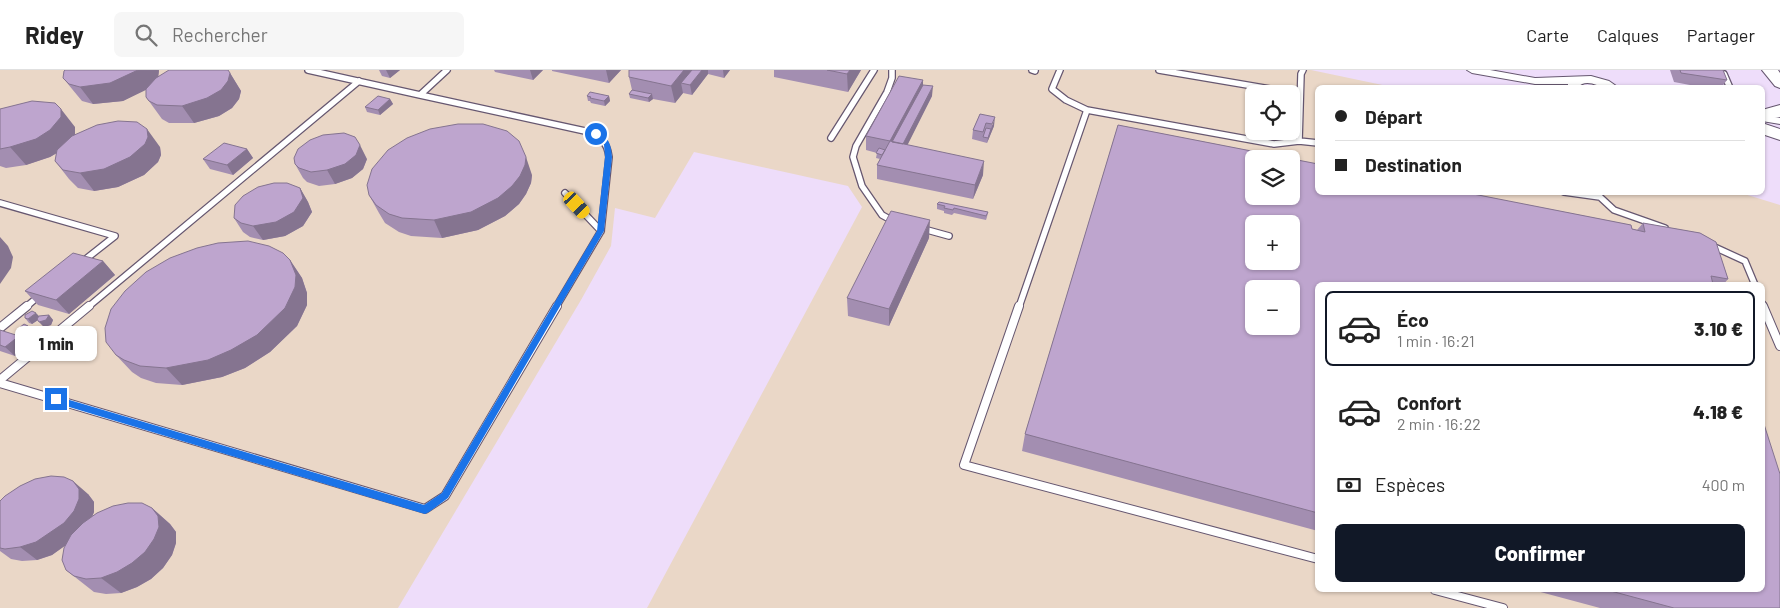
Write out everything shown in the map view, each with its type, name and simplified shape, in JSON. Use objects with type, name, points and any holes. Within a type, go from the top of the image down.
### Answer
[{"type":"main road","points":[[1770,70],[1780,83]]},
{"type":"main road","points":[[1774,70],[1780,75]]},
{"type":"main road","points":[[1765,116],[1777,113],[1780,110]]},
{"type":"main road","points":[[1765,128],[1780,135]]},
{"type":"street","points":[[1472,70],[1536,81],[1574,84],[1594,80],[1606,85]]},
{"type":"street","points":[[1536,81],[1547,85]]},
{"type":"street","points":[[1765,118],[1780,121]]},
{"type":"street","points":[[1765,127],[1780,129]]},
{"type":"lane","points":[[0,381],[425,510],[445,496],[601,231],[608,144],[603,138],[585,131],[325,72],[308,70]]},
{"type":"lane","points":[[420,95],[448,70]]},
{"type":"lane","points":[[831,138],[874,70]]},
{"type":"lane","points":[[892,70],[888,92],[856,146],[853,157],[862,186],[882,214],[891,220],[901,223]]},
{"type":"lane","points":[[1060,70],[1052,89],[1066,100],[1087,110],[1274,144],[1299,141],[1315,143]]},
{"type":"lane","points":[[1159,70],[1247,85]]},
{"type":"lane","points":[[1300,94],[1301,71]]},
{"type":"lane","points":[[1724,74],[1729,85]]},
{"type":"lane","points":[[0,381],[359,81]]},
{"type":"lane","points":[[1087,110],[964,465],[1315,558]]},
{"type":"lane","points":[[565,193],[601,231]]},
{"type":"lane","points":[[1600,195],[1614,210],[1673,231]]},
{"type":"lane","points":[[0,202],[115,236],[77,267]]},
{"type":"lane","points":[[910,226],[949,236]]},
{"type":"lane","points":[[1706,244],[1745,261],[1754,282]]},
{"type":"lane","points":[[0,328],[46,291]]},
{"type":"lane","points":[[1765,310],[1780,346]]},
{"type":"lane","points":[[1443,592],[1503,608]]},
{"type":"shaded area","points":[[0,70],[1311,70],[1382,85],[1315,85],[1315,195],[1748,195],[1780,205],[1780,608],[647,608],[862,207],[848,186],[694,152],[655,218],[615,208],[611,246],[581,300],[398,608],[0,608]]},
{"type":"building","points":[[65,70],[138,70],[110,83],[80,87],[69,84],[63,78]]},
{"type":"building","points":[[169,70],[228,70],[230,73],[228,81],[221,90],[207,98],[182,106],[157,105],[146,97],[146,89],[156,78]]},
{"type":"building","points":[[629,70],[684,70],[671,86],[629,77]]},
{"type":"building","points":[[692,70],[702,70],[690,85],[681,83]]},
{"type":"building","points":[[827,70],[850,70],[847,74]]},
{"type":"building","points":[[1680,70],[1723,70],[1727,80],[1681,73]]},
{"type":"building","points":[[899,76],[923,80],[890,141],[866,136]]},
{"type":"building","points":[[923,85],[933,86],[903,144],[892,142]]},
{"type":"building","points":[[632,90],[652,94],[648,98],[629,94]]},
{"type":"building","points":[[590,92],[609,96],[604,101],[590,98],[587,96]]},
{"type":"building","points":[[378,96],[390,99],[378,110],[365,107]]},
{"type":"building","points":[[32,101],[55,103],[61,109],[61,117],[50,130],[36,139],[0,149],[0,109]]},
{"type":"building","points":[[980,114],[995,117],[992,124],[986,123],[983,132],[973,130]]},
{"type":"building","points":[[118,121],[137,122],[147,129],[148,137],[145,144],[130,157],[104,169],[80,173],[63,170],[55,161],[57,150],[72,136],[97,125]]},
{"type":"building","points":[[458,124],[483,124],[507,131],[519,141],[526,157],[525,165],[520,176],[512,186],[498,198],[471,212],[434,220],[402,218],[389,214],[376,205],[369,195],[367,185],[372,169],[388,150],[407,138],[430,129]]},
{"type":"building","points":[[1118,125],[1246,150],[1245,205],[1300,205],[1300,160],[1315,163],[1315,195],[1478,195],[1631,225],[1632,229],[1645,232],[1643,223],[1700,233],[1716,242],[1728,279],[1711,276],[1712,282],[1315,282],[1315,512],[1025,434]]},
{"type":"building","points":[[986,128],[991,129],[988,138],[983,137]]},
{"type":"building","points":[[344,133],[355,137],[360,145],[356,155],[345,164],[327,170],[311,172],[299,168],[295,164],[294,158],[298,149],[310,140],[323,135]]},
{"type":"building","points":[[890,141],[984,161],[975,185],[877,165]]},
{"type":"building","points":[[224,143],[247,149],[227,165],[203,159]]},
{"type":"building","points":[[879,148],[885,150],[882,155],[876,153]]},
{"type":"building","points":[[274,183],[287,183],[300,188],[303,198],[294,212],[276,222],[253,226],[241,223],[234,218],[235,205],[243,196],[258,187]]},
{"type":"building","points":[[939,202],[988,212],[986,216],[954,208],[953,210],[937,204]]},
{"type":"building","points":[[891,211],[930,220],[889,309],[847,298]]},
{"type":"building","points":[[248,241],[269,246],[283,253],[290,260],[296,275],[295,287],[285,308],[257,335],[231,350],[208,360],[166,368],[140,366],[116,355],[106,342],[105,328],[111,309],[125,291],[146,272],[170,258],[197,248],[218,243]]},
{"type":"building","points":[[73,253],[103,261],[56,300],[25,291]]},
{"type":"building","points":[[32,311],[36,313],[28,319],[25,318],[25,315]]},
{"type":"building","points":[[49,315],[46,320],[39,322],[37,319],[39,316]]},
{"type":"building","points":[[24,324],[28,326],[22,330],[19,328]]},
{"type":"building","points":[[36,328],[40,329],[34,333],[31,332]]},
{"type":"building","points":[[0,330],[19,336],[5,347],[0,345]]},
{"type":"building","points":[[1765,427],[1780,474],[1780,608],[1674,608],[1614,592],[1765,592]]},
{"type":"building","points":[[51,476],[64,477],[73,481],[79,489],[79,499],[74,511],[64,523],[36,542],[20,547],[0,548],[0,501],[20,486],[35,479]]},
{"type":"building","points":[[142,503],[152,508],[158,516],[159,527],[154,539],[145,552],[117,572],[101,578],[86,579],[74,576],[66,570],[62,560],[64,548],[71,535],[97,513],[113,506]]},
{"type":"route","points":[[56,399],[425,510],[445,496],[601,231],[608,144],[596,134]]}]
